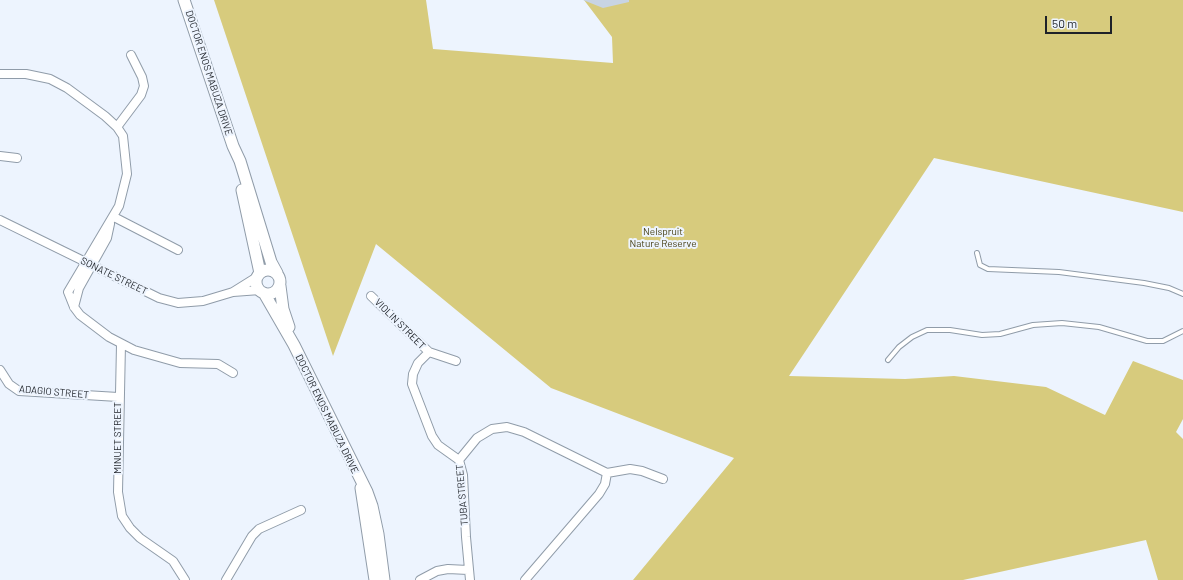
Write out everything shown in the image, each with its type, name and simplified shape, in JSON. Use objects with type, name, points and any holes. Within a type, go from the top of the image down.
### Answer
[{"type":"main road","name":"DOCTOR ENOS MABUZA DRIVE","points":[[184,0],[233,146],[240,161],[271,262],[277,273]]},
{"type":"main road","name":"DOCTOR ENOS MABUZA DRIVE","points":[[233,146],[258,275]]},
{"type":"main road","points":[[268,270],[277,273],[280,277],[280,286],[273,293],[262,292],[257,286],[258,275],[268,270]]},
{"type":"main road","name":"DOCTOR ENOS MABUZA DRIVE","points":[[280,286],[283,309],[294,345]]},
{"type":"main road","name":"DOCTOR ENOS MABUZA DRIVE","points":[[262,292],[294,345],[346,447],[372,506],[384,580]]},
{"type":"main road","name":"DOCTOR ENOS MABUZA DRIVE","points":[[361,482],[361,493],[376,580]]},
{"type":"street","points":[[117,127],[140,95],[144,86],[142,77],[132,54]]},
{"type":"street","points":[[0,74],[26,74],[50,79],[67,88],[117,127],[123,136],[127,174],[124,194],[112,220],[88,263],[68,292],[74,307],[80,315],[121,344],[151,356],[180,363],[218,364],[226,367],[233,373]]},
{"type":"street","points":[[0,156],[17,158]]},
{"type":"street","name":"SONATE STREET","points":[[0,220],[159,298],[178,303],[203,301],[233,292],[262,292]]},
{"type":"street","points":[[112,220],[178,250]]},
{"type":"street","name":"SONATE STREET","points":[[233,292],[258,275]]},
{"type":"street","name":"VIOLIN STREET","points":[[371,296],[429,352],[456,361]]},
{"type":"street","name":"MINUET STREET","points":[[121,344],[118,397],[119,504],[122,516],[130,528],[173,561],[185,580]]},
{"type":"street","name":"VIOLIN STREET","points":[[429,352],[418,363],[413,374],[412,384],[432,436],[438,446],[459,460]]},
{"type":"street","name":"ADAGIO STREET","points":[[0,370],[9,384],[19,391],[118,397]]},
{"type":"street","name":"TUBA STREET","points":[[470,580],[468,570],[463,475],[459,460],[477,438],[492,430],[508,427],[524,432],[606,473]]},
{"type":"street","points":[[525,580],[596,499],[605,484],[606,473],[630,469],[642,471],[663,479]]},
{"type":"street","points":[[226,580],[252,536],[259,529],[301,510]]},
{"type":"street","points":[[420,580],[437,571],[448,569],[468,570]]},
{"type":"lane","points":[[976,253],[980,265],[988,269],[1059,272],[1144,283],[1169,288],[1183,294]]},
{"type":"lane","points":[[888,360],[899,347],[908,340],[927,330],[950,330],[982,335],[1000,334],[1033,325],[1062,323],[1099,327],[1147,341],[1163,341],[1183,331]]},
{"type":"green space","name":"Nelspruit Nature Reserve","points":[[214,0],[426,0],[433,49],[613,63],[612,37],[584,0],[1183,0],[1183,212],[934,158],[789,376],[905,379],[954,376],[1046,387],[1105,415],[1133,361],[1183,380],[1183,419],[1176,432],[1183,439],[1183,580],[1158,580],[1146,540],[963,580],[633,580],[734,458],[551,388],[376,244],[333,356]]},
{"type":"building","points":[[583,0],[629,0],[629,2],[603,8]]}]
